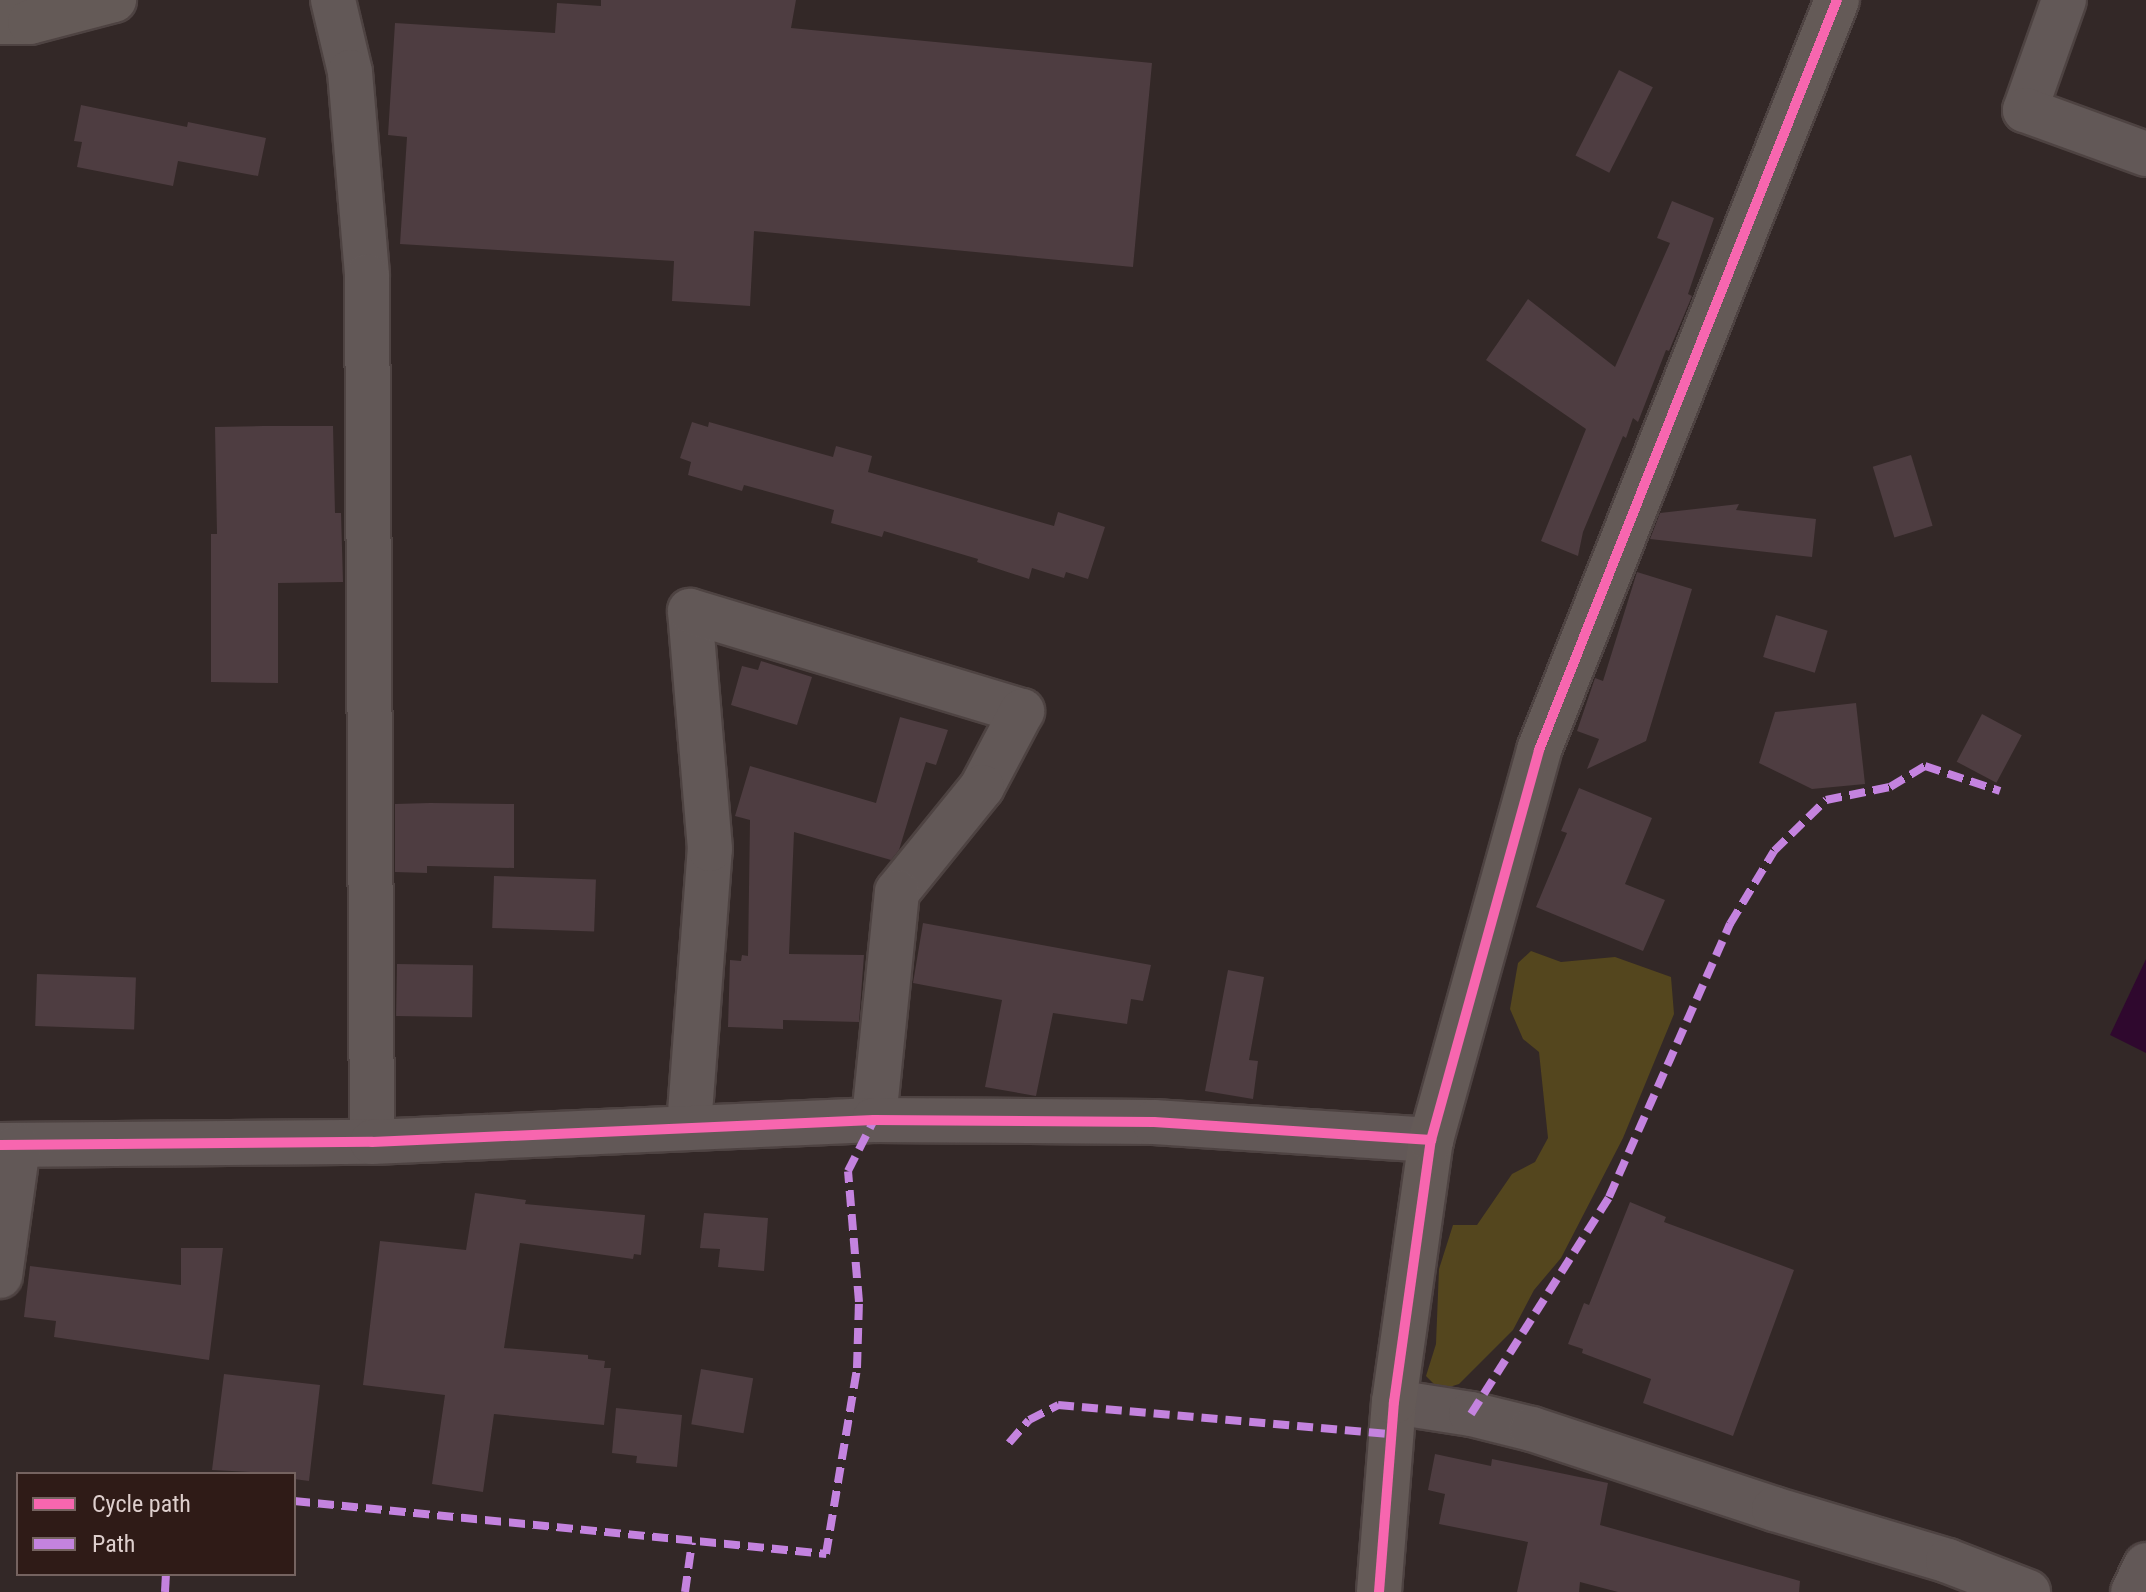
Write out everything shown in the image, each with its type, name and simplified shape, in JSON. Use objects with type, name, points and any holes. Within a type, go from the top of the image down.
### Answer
[{"type":"street","points":[[0,22],[30,22],[114,0]]},
{"type":"street","points":[[333,0],[350,72],[367,276],[372,1142]]},
{"type":"street","points":[[1379,1592],[1394,1402],[1431,1140],[1539,750],[1837,0]]},
{"type":"street","points":[[2064,0],[2025,110],[2146,154]]},
{"type":"street","points":[[689,1126],[710,849],[690,611],[1022,711],[982,787],[897,892],[874,1120]]},
{"type":"street","points":[[0,1276],[9,1146],[372,1142],[874,1120],[1154,1122],[1431,1140]]},
{"type":"street","points":[[1394,1402],[1471,1414],[1532,1429],[1774,1509],[1948,1561],[2028,1592]]},
{"type":"street","points":[[2133,1592],[2146,1565]]},
{"type":"shaded area","points":[[1531,951],[1561,962],[1615,957],[1671,977],[1674,1014],[1623,1138],[1561,1258],[1534,1290],[1513,1330],[1459,1384],[1440,1390],[1426,1376],[1436,1344],[1439,1269],[1453,1225],[1477,1225],[1512,1174],[1535,1162],[1548,1138],[1539,1052],[1523,1039],[1510,1009],[1518,963]]},
{"type":"shaded area","points":[[2146,959],[2146,1053],[2110,1035]]},
{"type":"building","points":[[601,0],[796,0],[791,28],[1152,63],[1133,267],[754,231],[750,306],[672,301],[674,261],[400,244],[407,137],[388,135],[395,23],[555,33],[557,3],[601,6]]},
{"type":"building","points":[[1619,70],[1653,87],[1609,173],[1575,156]]},
{"type":"building","points":[[81,105],[187,127],[188,122],[266,138],[258,176],[178,161],[173,186],[77,167],[82,142],[74,141]]},
{"type":"building","points":[[1672,201],[1714,218],[1688,294],[1692,296],[1669,351],[1666,350],[1638,422],[1633,418],[1626,438],[1623,436],[1583,532],[1578,556],[1541,541],[1586,429],[1486,360],[1528,299],[1615,367],[1670,243],[1657,238]]},
{"type":"building","points":[[692,422],[708,427],[709,422],[833,457],[836,446],[872,456],[868,472],[1054,526],[1058,512],[1105,527],[1088,579],[1066,572],[1064,578],[1032,568],[1029,579],[977,562],[978,559],[884,531],[882,537],[831,523],[834,510],[744,485],[742,491],[688,475],[691,462],[680,458]]},
{"type":"building","points":[[333,426],[335,513],[341,513],[343,582],[278,583],[278,683],[211,682],[211,534],[217,534],[215,427]]},
{"type":"building","points":[[1911,455],[1933,526],[1894,537],[1873,467]]},
{"type":"building","points":[[1739,504],[1736,510],[1816,519],[1812,557],[1650,539],[1660,513]]},
{"type":"building","points":[[1637,572],[1692,589],[1646,741],[1587,769],[1599,739],[1577,731],[1595,678],[1603,681]]},
{"type":"building","points":[[1776,615],[1828,631],[1815,673],[1763,657]]},
{"type":"building","points":[[761,661],[812,677],[797,725],[731,705],[742,666],[758,670]]},
{"type":"building","points":[[1856,703],[1865,784],[1812,789],[1759,763],[1775,712]]},
{"type":"building","points":[[1982,714],[2022,735],[1996,783],[1957,762]]},
{"type":"building","points":[[900,717],[948,730],[936,765],[926,762],[899,850],[891,860],[794,832],[789,954],[864,955],[859,1022],[783,1020],[783,1029],[728,1027],[730,960],[741,961],[742,955],[748,956],[750,820],[735,816],[750,766],[876,803]]},
{"type":"building","points":[[1579,788],[1652,818],[1625,884],[1665,900],[1643,951],[1536,907],[1567,833],[1561,831]]},
{"type":"building","points":[[395,804],[514,804],[514,868],[427,866],[427,873],[395,872]]},
{"type":"building","points":[[494,876],[596,880],[594,932],[492,928]]},
{"type":"building","points":[[923,923],[1151,965],[1143,1001],[1131,999],[1127,1024],[1053,1013],[1036,1096],[985,1087],[1002,1000],[913,983]]},
{"type":"building","points":[[397,964],[473,965],[472,1017],[396,1016]]},
{"type":"building","points":[[1228,970],[1264,977],[1249,1060],[1258,1061],[1253,1099],[1205,1091]]},
{"type":"building","points":[[37,974],[136,977],[134,1029],[35,1026]]},
{"type":"building","points":[[475,1193],[526,1200],[525,1204],[645,1215],[641,1255],[634,1254],[633,1259],[520,1243],[504,1348],[588,1355],[588,1359],[605,1361],[604,1368],[611,1368],[604,1425],[494,1414],[483,1492],[432,1484],[445,1395],[363,1385],[380,1241],[466,1250]]},
{"type":"building","points":[[1630,1202],[1666,1217],[1664,1222],[1794,1270],[1733,1436],[1643,1403],[1651,1379],[1582,1353],[1583,1349],[1568,1344],[1584,1303],[1589,1305]]},
{"type":"building","points":[[704,1213],[768,1218],[764,1271],[718,1267],[720,1249],[700,1248]]},
{"type":"building","points":[[181,1248],[223,1248],[209,1360],[54,1337],[56,1321],[24,1317],[30,1266],[181,1285]]},
{"type":"building","points":[[701,1369],[753,1378],[743,1433],[691,1424]]},
{"type":"building","points":[[224,1374],[320,1385],[309,1481],[296,1479],[296,1472],[212,1470]]},
{"type":"building","points":[[616,1408],[682,1415],[677,1467],[636,1463],[637,1456],[612,1453]]},
{"type":"building","points":[[1435,1454],[1491,1466],[1492,1459],[1608,1483],[1600,1525],[1800,1581],[1799,1592],[1618,1592],[1580,1582],[1579,1592],[1517,1592],[1528,1542],[1439,1524],[1445,1494],[1428,1490]]},
{"type":"marked path","points":[[1471,1414],[1609,1197],[1730,924],[1774,851],[1826,800],[1890,787],[1925,766],[2000,791]]},
{"type":"marked path","points":[[296,1501],[826,1554],[857,1368],[859,1302],[848,1171],[874,1120]]},
{"type":"marked path","points":[[1009,1443],[1029,1420],[1058,1405],[1392,1434]]},
{"type":"marked path","points":[[685,1592],[692,1542]]},
{"type":"marked path","points":[[165,1592],[166,1576]]},
{"type":"cycle path","points":[[1379,1592],[1394,1402],[1431,1140],[1539,750],[1837,0]]},
{"type":"cycle path","points":[[0,1145],[372,1142],[874,1120],[1154,1122],[1431,1140]]}]
